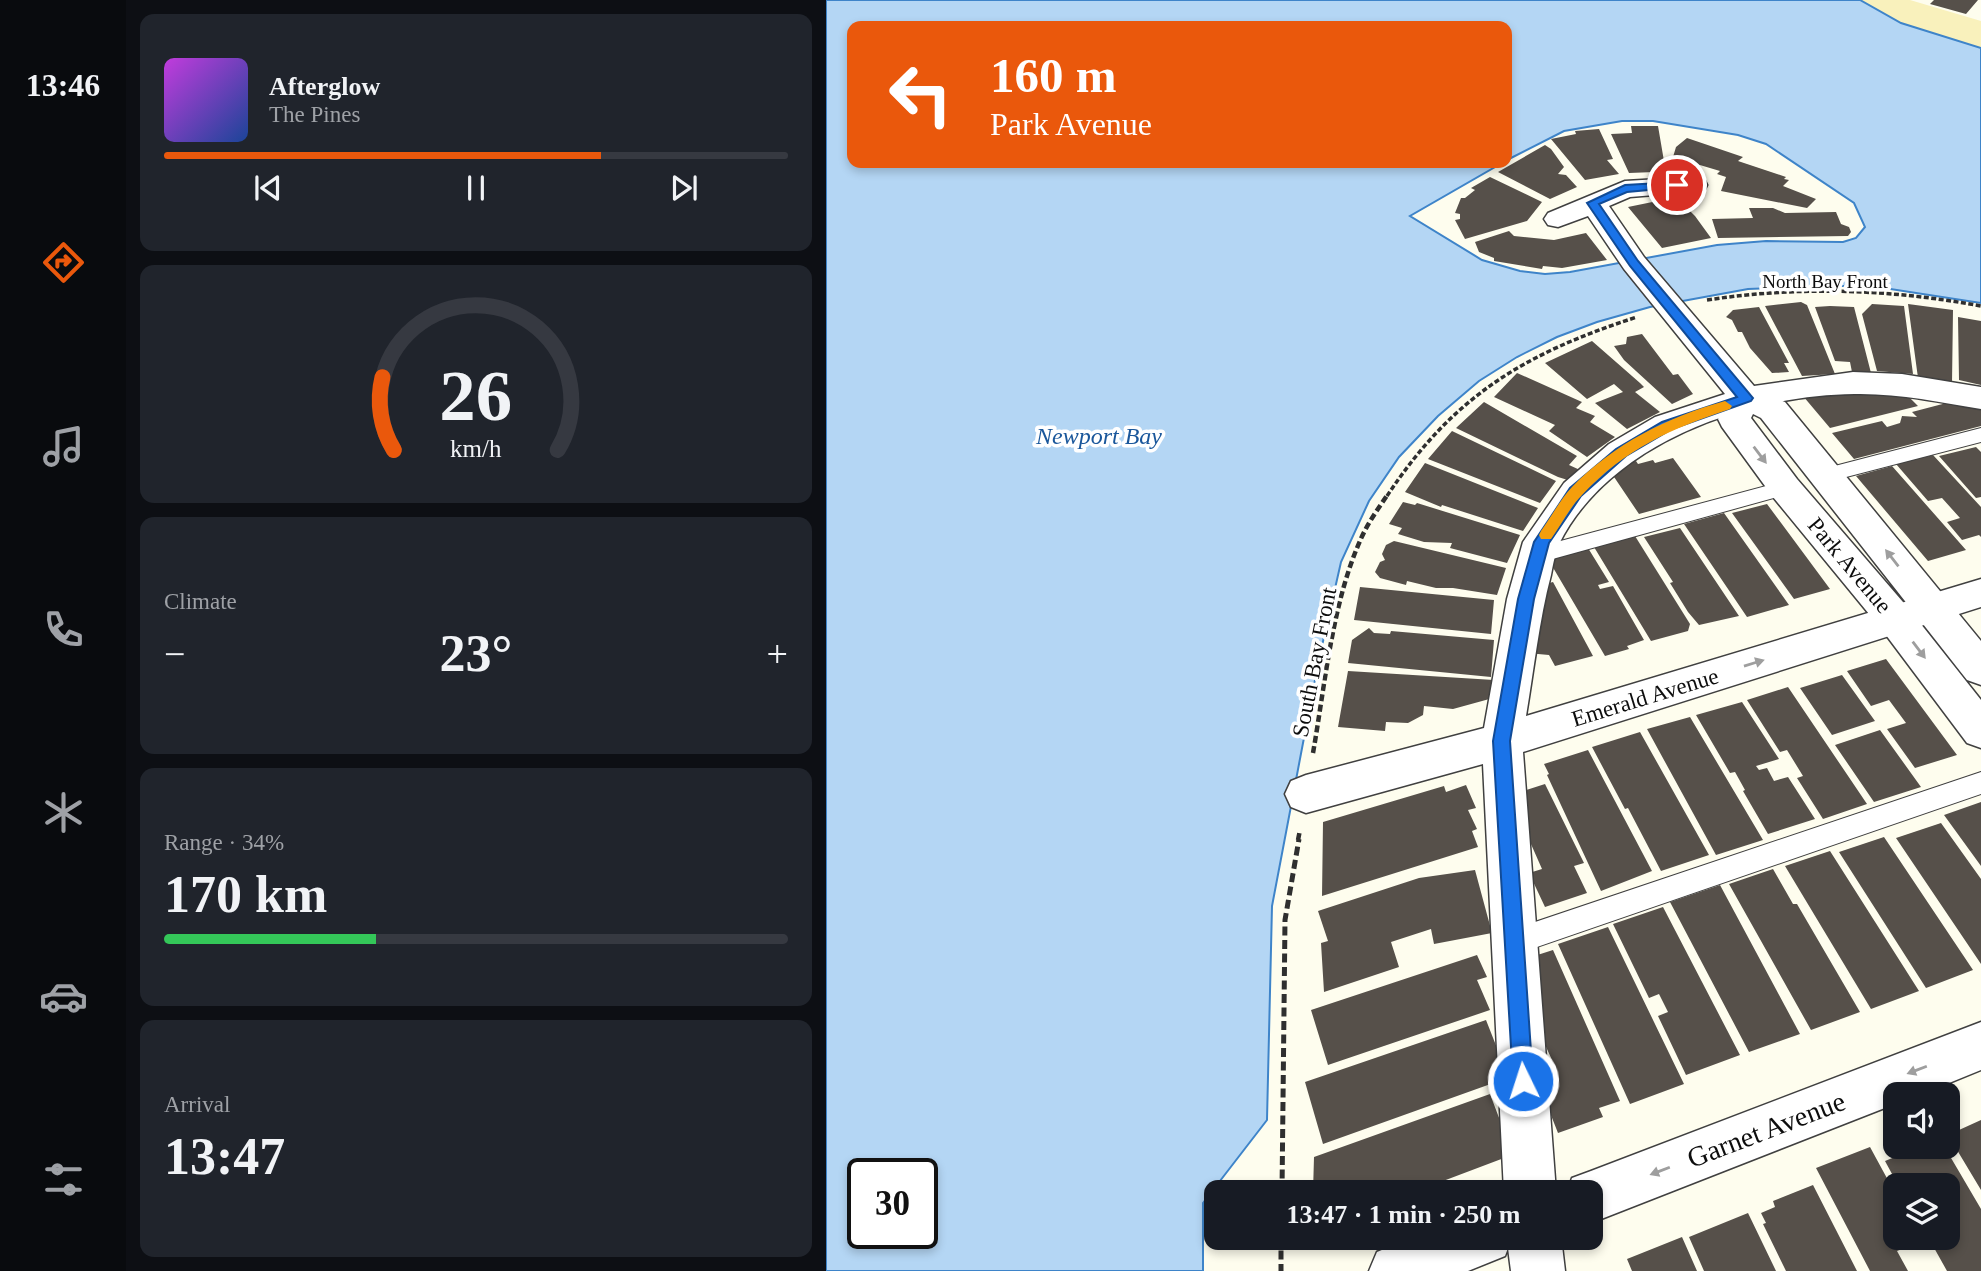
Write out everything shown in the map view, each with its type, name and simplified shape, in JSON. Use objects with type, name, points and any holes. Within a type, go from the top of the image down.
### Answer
[{"type":"street","points":[[1558,219],[1625,188],[1694,185]]},
{"type":"street","name":"Park Avenue","points":[[1593,203],[1634,263],[1670,307],[1746,398],[1773,410],[1981,669]]},
{"type":"street","points":[[1529,1180],[1502,741],[1526,599],[1541,542],[1576,492],[1621,452],[1667,425],[1746,398],[1853,383],[1902,386],[1981,398]]},
{"type":"street","name":"Park Avenue","points":[[1746,398],[1734,419],[1785,488],[1896,620],[1981,731]]},
{"type":"street","name":"Emerald Avenue","points":[[1306,794],[1502,741],[1981,593]]},
{"type":"street","name":"Garnet Avenue","points":[[1603,1192],[1981,1045]]},
{"type":"street","points":[[1396,1271],[1452,1250]]},
{"type":"street","points":[[1536,1250],[1538,1271]]},
{"type":"lane","points":[[1827,475],[1981,435]]},
{"type":"lane","points":[[1538,555],[1785,488]]},
{"type":"lane","points":[[1514,942],[1981,783]]},
{"type":"path","name":"North Bay Front","points":[[1670,307],[1725,297],[1838,291],[1919,296],[1981,306]]},
{"type":"path","name":"South Bay Front","points":[[1282,1180],[1285,920],[1339,610],[1357,546],[1401,472],[1422,443],[1468,398],[1511,368],[1612,324],[1670,307]]},
{"type":"path","points":[[1281,1250],[1281,1271]]},
{"type":"sand","points":[[1860,0],[1910,0],[1981,21],[1981,48],[1901,23]]},
{"type":"water","name":"Newport Bay","points":[[826,0],[1860,0],[1901,23],[1981,48],[1981,303],[1871,286],[1748,289],[1650,307],[1597,322],[1557,337],[1517,357],[1479,381],[1438,416],[1399,457],[1369,501],[1341,562],[1319,659],[1272,906],[1267,1120],[1221,1180],[1204,1180],[1203,1271],[826,1271]]},
{"type":"building","points":[[1934,0],[1978,0],[1966,14],[1930,4]]},
{"type":"building","points":[[1631,126],[1658,126],[1665,167],[1653,168],[1655,172],[1629,173],[1611,134],[1632,133]]},
{"type":"building","points":[[1599,129],[1613,159],[1607,160],[1619,174],[1585,180],[1551,139],[1576,134],[1575,131]]},
{"type":"building","points":[[1687,138],[1743,157],[1738,161],[1786,177],[1784,179],[1789,180],[1783,186],[1816,199],[1807,208],[1721,191],[1726,177],[1717,174],[1720,171],[1673,157],[1676,147]]},
{"type":"building","points":[[1545,145],[1564,167],[1558,174],[1566,175],[1577,187],[1550,199],[1498,172],[1512,168],[1512,164]]},
{"type":"building","points":[[1490,177],[1542,202],[1527,221],[1465,239],[1455,220],[1460,219],[1460,214],[1455,213],[1461,198],[1465,198],[1475,190],[1471,188]]},
{"type":"building","points":[[1672,198],[1680,207],[1685,206],[1695,216],[1711,238],[1662,248],[1628,207]]},
{"type":"building","points":[[1749,208],[1773,208],[1785,213],[1836,212],[1841,224],[1849,227],[1851,232],[1848,236],[1718,238],[1712,219],[1753,218]]},
{"type":"building","points":[[1509,231],[1514,236],[1554,240],[1586,233],[1607,260],[1562,268],[1543,266],[1542,269],[1494,261],[1494,258],[1479,252],[1475,242]]},
{"type":"building","points":[[1801,302],[1807,305],[1835,374],[1802,376],[1765,306]]},
{"type":"building","points":[[1872,304],[1904,306],[1913,374],[1877,371],[1862,314]]},
{"type":"building","points":[[1908,304],[1953,310],[1952,383],[1918,378]]},
{"type":"building","points":[[1759,307],[1789,363],[1784,363],[1789,372],[1772,373],[1750,348],[1742,332],[1738,332],[1732,320],[1726,317],[1733,310]]},
{"type":"building","points":[[1815,307],[1854,307],[1871,373],[1852,372],[1850,362],[1835,361]]},
{"type":"building","points":[[1958,317],[1981,321],[1981,385],[1959,380]]},
{"type":"building","points":[[1642,334],[1673,375],[1678,374],[1693,394],[1672,404],[1624,360],[1614,346],[1626,344],[1627,337]]},
{"type":"building","points":[[1592,341],[1644,387],[1635,392],[1660,412],[1627,429],[1595,403],[1623,392],[1614,384],[1587,399],[1545,363]]},
{"type":"building","points":[[1517,373],[1582,402],[1576,408],[1595,416],[1590,422],[1615,437],[1587,457],[1549,431],[1555,425],[1494,397]]},
{"type":"building","points":[[1860,391],[1906,394],[1918,406],[1830,428],[1803,396]]},
{"type":"building","points":[[1954,401],[1966,403],[1970,407],[1977,406],[1981,410],[1981,426],[1854,459],[1832,433],[1882,421],[1887,427],[1900,423],[1902,416],[1917,417],[1912,412]]},
{"type":"building","points":[[1484,402],[1577,456],[1569,465],[1580,470],[1571,481],[1558,477],[1456,428]]},
{"type":"building","points":[[1452,431],[1556,481],[1540,503],[1428,459]]},
{"type":"building","points":[[1976,447],[1981,452],[1981,497],[1976,498],[1939,456]]},
{"type":"building","points":[[1933,455],[1981,507],[1981,537],[1979,535],[1962,540],[1947,522],[1960,518],[1942,498],[1928,501],[1896,464]]},
{"type":"building","points":[[1673,458],[1701,497],[1639,514],[1608,468],[1636,461],[1638,464],[1653,460],[1655,463]]},
{"type":"building","points":[[1425,463],[1538,508],[1523,531],[1442,505],[1441,507],[1405,492]]},
{"type":"building","points":[[1892,466],[1966,550],[1928,561],[1856,476]]},
{"type":"building","points":[[1403,502],[1415,505],[1417,503],[1520,535],[1507,563],[1450,548],[1452,543],[1424,542],[1398,534],[1402,528],[1389,524]]},
{"type":"building","points":[[1767,504],[1830,589],[1794,599],[1732,513]]},
{"type":"building","points":[[1724,513],[1789,605],[1747,617],[1684,524]]},
{"type":"building","points":[[1680,528],[1739,616],[1699,625],[1688,612],[1670,583],[1673,582],[1644,537]]},
{"type":"building","points":[[1635,536],[1690,624],[1688,631],[1651,641],[1594,547]]},
{"type":"building","points":[[1394,541],[1506,568],[1497,595],[1436,588],[1407,581],[1406,585],[1380,578],[1375,572],[1380,562],[1385,560],[1382,554],[1386,545]]},
{"type":"building","points":[[1588,548],[1609,582],[1598,585],[1600,589],[1613,586],[1644,640],[1627,646],[1629,649],[1605,656],[1548,559]]},
{"type":"building","points":[[1553,582],[1593,656],[1555,666],[1549,655],[1527,653],[1549,583]]},
{"type":"building","points":[[1360,587],[1494,600],[1491,634],[1354,620]]},
{"type":"building","points":[[1369,628],[1374,633],[1390,634],[1391,631],[1494,640],[1491,677],[1348,663],[1352,640]]},
{"type":"building","points":[[1886,659],[1957,755],[1915,768],[1887,729],[1906,723],[1889,700],[1871,706],[1847,671]]},
{"type":"building","points":[[1348,671],[1494,680],[1493,698],[1453,709],[1424,706],[1423,715],[1408,723],[1386,722],[1385,731],[1338,727]]},
{"type":"building","points":[[1842,675],[1875,721],[1832,735],[1800,688]]},
{"type":"building","points":[[1788,687],[1867,804],[1823,819],[1797,778],[1803,776],[1787,750],[1780,752],[1747,700]]},
{"type":"building","points":[[1742,702],[1779,759],[1756,766],[1759,770],[1767,768],[1774,781],[1788,777],[1815,819],[1768,834],[1735,772],[1730,773],[1696,715]]},
{"type":"building","points":[[1690,717],[1763,840],[1716,855],[1647,729]]},
{"type":"building","points":[[1880,730],[1921,787],[1874,802],[1835,745]]},
{"type":"building","points":[[1640,732],[1709,855],[1661,871],[1628,808],[1625,809],[1592,747]]},
{"type":"building","points":[[1588,750],[1652,871],[1601,891],[1544,764]]},
{"type":"building","points":[[1545,784],[1584,863],[1574,866],[1587,893],[1545,907],[1529,873],[1542,869],[1519,817],[1517,793]]},
{"type":"building","points":[[1466,785],[1476,808],[1468,810],[1477,829],[1472,831],[1478,847],[1322,896],[1323,822],[1444,786],[1446,792]]},
{"type":"building","points":[[1981,802],[1981,866],[1944,815]]},
{"type":"building","points":[[1941,823],[1981,879],[1981,964],[1896,838]]},
{"type":"building","points":[[1884,837],[1973,970],[1926,988],[1839,852]]},
{"type":"building","points":[[1830,851],[1919,991],[1871,1009],[1785,866]]},
{"type":"building","points":[[1773,869],[1793,904],[1797,904],[1860,1012],[1811,1030],[1729,884]]},
{"type":"building","points":[[1475,870],[1492,933],[1434,944],[1431,929],[1391,942],[1399,967],[1324,992],[1321,943],[1328,941],[1318,911],[1419,878]]},
{"type":"building","points":[[1720,885],[1800,1034],[1749,1052],[1670,902]]},
{"type":"building","points":[[1663,907],[1740,1055],[1686,1075],[1658,1016],[1668,1012],[1659,994],[1649,998],[1613,924]]},
{"type":"building","points":[[1608,927],[1684,1084],[1630,1104],[1558,944]]},
{"type":"building","points":[[1553,950],[1620,1101],[1599,1108],[1603,1117],[1558,1133],[1541,1090],[1541,1065],[1552,1060],[1532,1016],[1528,958]]},
{"type":"building","points":[[1477,955],[1487,977],[1477,980],[1490,1010],[1328,1065],[1311,1010]]},
{"type":"building","points":[[1486,1020],[1497,1048],[1499,1081],[1323,1144],[1305,1082]]},
{"type":"building","points":[[1490,1094],[1501,1123],[1504,1158],[1446,1180],[1313,1180],[1314,1157]]},
{"type":"building","points":[[1981,1120],[1981,1190],[1960,1155],[1960,1130]]},
{"type":"building","points":[[1870,1147],[1884,1173],[1883,1250],[1900,1250],[1897,1251],[1908,1271],[1870,1271],[1816,1168]]},
{"type":"building","points":[[1952,1159],[1960,1173],[1892,1173],[1885,1161]]},
{"type":"building","points":[[1960,1173],[1981,1209],[1981,1271],[1947,1271],[1935,1250],[1960,1250]]},
{"type":"building","points":[[1813,1185],[1857,1271],[1786,1271],[1763,1224],[1766,1223],[1761,1213],[1775,1207],[1773,1201]]},
{"type":"building","points":[[1748,1213],[1776,1271],[1704,1271],[1689,1237]]},
{"type":"building","points":[[1682,1237],[1697,1271],[1632,1271],[1627,1259]]},
{"type":"slow traffic","points":[[1546,535],[1576,492],[1621,452],[1667,425],[1725,406]]},
{"type":"route","points":[[1523,1081],[1502,741],[1526,599],[1541,542],[1576,492],[1621,452],[1667,425],[1746,398],[1634,263],[1593,203],[1625,188],[1677,185]]}]
